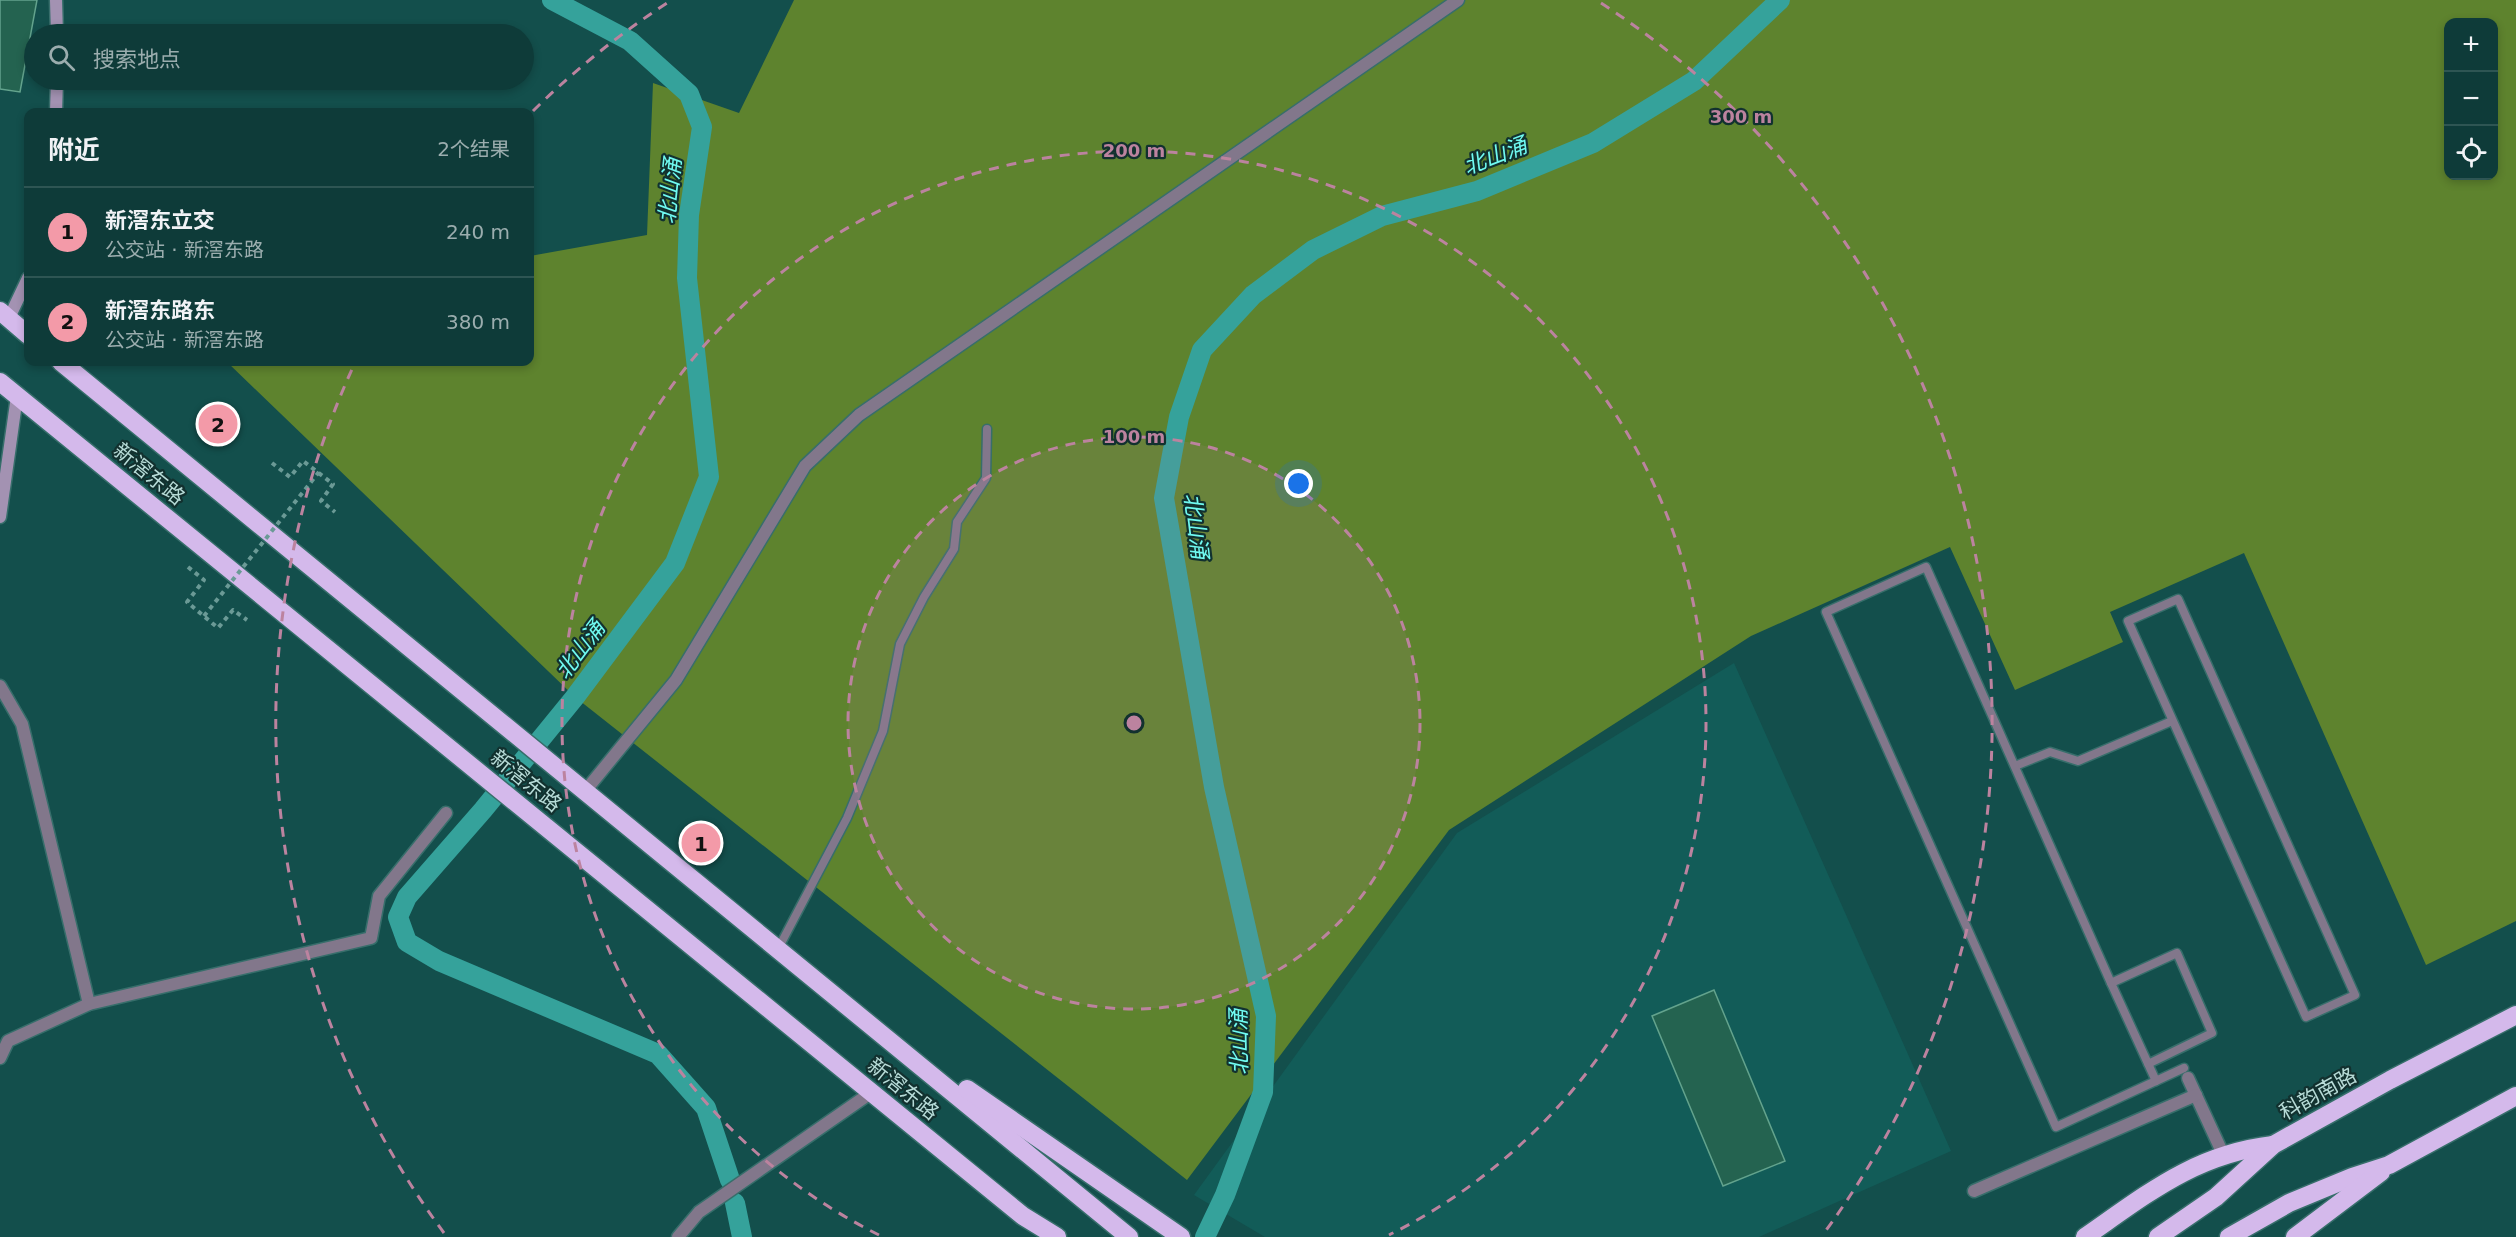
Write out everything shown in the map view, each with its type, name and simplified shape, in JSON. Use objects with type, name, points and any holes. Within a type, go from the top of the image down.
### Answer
[{"type":"highway","points":[[4,315],[24,332]]},
{"type":"highway","name":"新滘东路","points":[[66,366],[1130,1237]]},
{"type":"highway","name":"新滘东路","points":[[0,382],[1023,1216],[1057,1237]]},
{"type":"highway","points":[[2510,1018],[2516,1006]]},
{"type":"highway","name":"科韵南路","points":[[2158,1237],[2216,1197],[2274,1145],[2510,1018]]},
{"type":"highway","points":[[863,1019],[1163,1222],[1181,1237]]},
{"type":"highway","points":[[2295,1237],[2389,1165],[2516,1096]]},
{"type":"highway","points":[[2085,1237],[2161,1185],[2193,1167],[2223,1154],[2274,1145]]},
{"type":"highway","points":[[2229,1237],[2289,1203],[2352,1177],[2389,1165]]},
{"type":"street","points":[[56,0],[57,24]]},
{"type":"street","points":[[586,790],[675,680],[805,466],[859,415],[1458,0]]},
{"type":"street","points":[[56,108],[57,90]]},
{"type":"street","points":[[4,315],[24,284]]},
{"type":"street","points":[[0,517],[18,396]]},
{"type":"street","points":[[0,686],[22,724],[88,1004]]},
{"type":"street","points":[[0,1058],[8,1041],[88,1004],[371,938],[379,896],[446,813]]},
{"type":"street","points":[[2186,1073],[2223,1154]]},
{"type":"street","points":[[678,1237],[699,1212],[872,1092]]},
{"type":"street","points":[[1974,1191],[2196,1095]]},
{"type":"street","points":[[1023,1216],[1042,1237]]},
{"type":"lane","points":[[777,948],[847,818],[883,730],[900,644],[924,597],[954,549],[957,522],[986,478],[987,429]]},
{"type":"lane","points":[[2156,1081],[1926,567],[1826,612],[2056,1127],[2156,1081],[2186,1073],[2176,1051]]},
{"type":"lane","points":[[2178,599],[2355,995],[2306,1017],[2172,721],[2128,621],[2178,599]]},
{"type":"lane","points":[[2015,766],[2050,752],[2078,761],[2172,721]]},
{"type":"lane","points":[[2111,983],[2177,953],[2212,1033],[2148,1064]]},
{"type":"path","points":[[272,464],[290,477],[303,461],[319,472],[333,484],[321,501],[335,512]]},
{"type":"path","points":[[204,616],[319,472]]},
{"type":"path","points":[[188,567],[204,580],[187,602],[218,628],[233,610],[247,620]]},
{"type":"shaded area","points":[[1734,663],[1951,1151],[1759,1237],[1265,1237],[1194,1195],[1457,833]]},
{"type":"green space","points":[[794,0],[2516,0],[2516,921],[2426,965],[2244,553],[2110,612],[2123,642],[2015,690],[1950,547],[1751,636],[1449,830],[1187,1180],[575,697],[231,366],[534,366],[534,255],[647,235],[653,83],[739,113]]},
{"type":"building","points":[[0,0],[37,0],[33,24],[24,24],[24,70],[20,92],[0,89]]},
{"type":"building","points":[[1714,990],[1785,1161],[1723,1186],[1652,1016]]},
{"type":"waterway","name":"北山涌","points":[[552,0],[630,41],[689,94],[702,127],[689,215],[687,278],[709,477],[675,563],[575,697],[483,810],[407,897],[398,917],[407,942],[439,961],[658,1054],[706,1108],[730,1180]]},
{"type":"waterway","name":"北山涌","points":[[1205,1237],[1225,1195],[1263,1092],[1266,1016],[1214,787],[1164,498],[1179,417],[1202,350],[1253,295],[1313,250],[1382,216],[1477,191],[1593,143],[1694,81],[1780,0]]},
{"type":"waterway","name":"北山涌","points":[[735,1203],[742,1237]]},
{"type":"place","name":"新滘东路东","points":[[218,424]]},
{"type":"place","name":"新滘东立交","points":[[701,843]]}]
